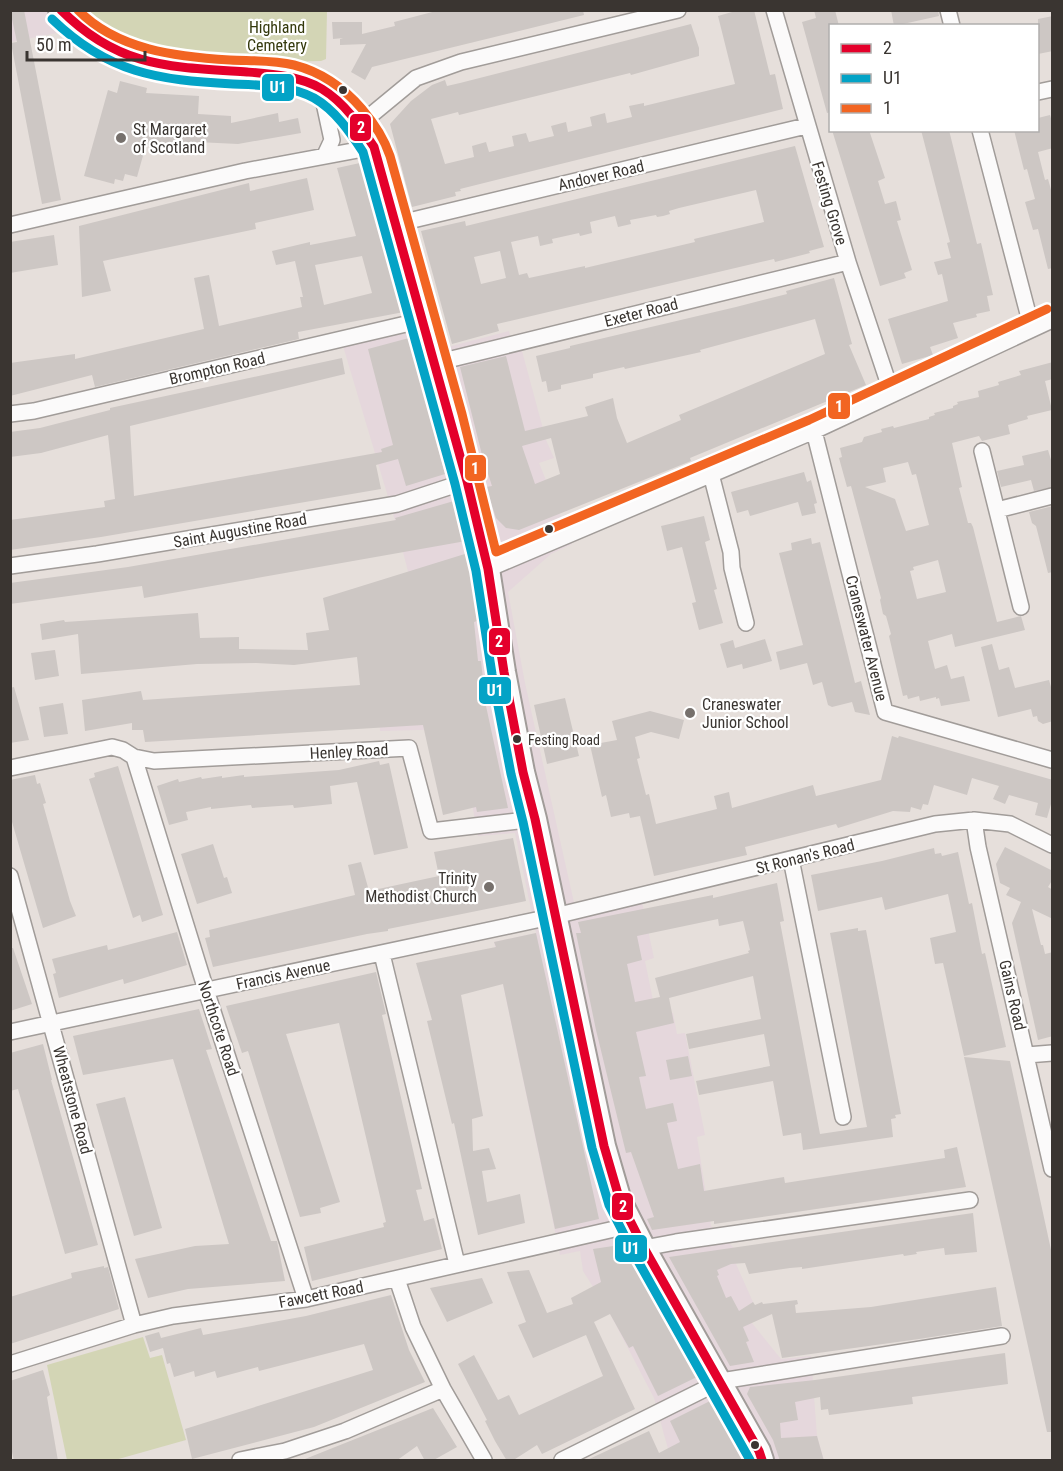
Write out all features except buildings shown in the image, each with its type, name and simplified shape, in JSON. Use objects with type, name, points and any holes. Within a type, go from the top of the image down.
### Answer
[{"type":"main road","points":[[60,10],[87,36],[114,52],[138,60],[183,69],[292,77],[321,88],[338,102],[359,125],[374,147],[467,481],[488,569],[523,772],[604,1146],[620,1201],[644,1248],[721,1381],[759,1451],[762,1461]]},
{"type":"street","points":[[359,125],[416,78],[461,62],[678,10]]},
{"type":"street","name":"Festing Grove","points":[[774,10],[806,126],[892,394]]},
{"type":"street","points":[[321,88],[332,140],[325,155]]},
{"type":"street","name":"Andover Road","points":[[396,224],[806,126]]},
{"type":"street","points":[[981,132],[1032,330]]},
{"type":"street","points":[[10,225],[179,186],[374,147]]},
{"type":"street","name":"Exeter Road","points":[[435,363],[848,262]]},
{"type":"street","name":"Brompton Road","points":[[10,414],[34,411],[423,320]]},
{"type":"street","points":[[488,569],[814,430],[1053,320]]},
{"type":"street","name":"Craneswater Avenue","points":[[814,430],[885,712],[1053,760]]},
{"type":"street","points":[[982,450],[1021,607]]},
{"type":"street","points":[[711,474],[746,623]]},
{"type":"street","name":"Saint Augustine Road","points":[[10,566],[97,554],[397,504],[467,481]]},
{"type":"street","points":[[997,510],[1053,496]]},
{"type":"street","points":[[10,768],[112,747],[123,750],[134,757]]},
{"type":"street","name":"Henley Road","points":[[134,757],[154,761],[409,748],[430,831],[535,819]]},
{"type":"street","name":"Northcote Road","points":[[134,757],[206,990],[306,1299]]},
{"type":"street","name":"St Ronan's Road","points":[[555,916],[935,824],[974,820],[1010,824],[1053,845]]},
{"type":"street","name":"Gains Road","points":[[974,820],[978,847],[1053,1169]]},
{"type":"street","points":[[791,859],[843,1117]]},
{"type":"street","name":"Wheatstone Road","points":[[10,876],[134,1325]]},
{"type":"street","name":"Francis Avenue","points":[[10,1032],[555,916]]},
{"type":"street","points":[[382,954],[457,1264]]},
{"type":"street","points":[[1028,1055],[1053,1053]]},
{"type":"street","points":[[644,1248],[970,1200]]},
{"type":"street","name":"Fawcett Road","points":[[10,1364],[134,1325],[173,1316],[306,1299],[632,1225]]},
{"type":"street","points":[[397,1279],[414,1327],[443,1389],[484,1461]]},
{"type":"street","points":[[562,1461],[721,1381],[1002,1336]]},
{"type":"street","points":[[240,1461],[285,1451],[345,1431],[443,1389]]},
{"type":"shaded area","points":[[11,11],[58,11],[62,32],[11,42]]},
{"type":"shaded area","points":[[509,331],[513,349],[521,347],[546,440],[554,458],[539,463],[572,544],[551,554],[508,592],[525,683],[577,916],[642,902],[654,958],[645,961],[656,1015],[673,1013],[677,1034],[685,1033],[705,1135],[697,1137],[711,1226],[734,1248],[736,1264],[753,1302],[744,1308],[752,1323],[781,1359],[811,1356],[817,1436],[824,1460],[671,1460],[654,1398],[609,1312],[583,1271],[580,1251],[560,1255],[494,942],[536,933],[515,833],[478,836],[458,729],[380,731],[377,656],[413,591],[394,517],[343,346],[411,332],[416,338],[444,348]]},
{"type":"green space","name":"Highland Cemetery","points":[[76,11],[327,11],[326,59],[286,63],[249,63],[170,55],[120,39],[97,27]]},
{"type":"green space","points":[[143,1337],[150,1358],[162,1355],[186,1440],[115,1460],[67,1460],[47,1365]]},
{"type":"transit line","name":"2","points":[[61,10],[82,29],[104,43],[125,54],[147,61],[194,68],[276,75],[295,78],[313,85],[322,89],[345,108],[374,147],[467,481],[488,569],[523,772],[604,1146],[620,1201],[762,1460]]},
{"type":"transit line","name":"1","points":[[78,10],[94,24],[111,34],[149,49],[189,57],[278,62],[304,68],[323,76],[340,88],[371,120],[390,156],[462,414],[496,552],[809,420],[1047,309]]},
{"type":"transit line","name":"U1","points":[[52,19],[93,51],[135,70],[181,80],[274,86],[305,94],[322,103],[335,115],[363,152],[455,484],[476,571],[511,774],[592,1148],[609,1205],[634,1254],[750,1460]]},
{"type":"place","name":"St Margaret of Scotland","points":[[121,138]]},
{"type":"place","name":"Craneswater Junior School","points":[[690,713]]},
{"type":"place","name":"Festing Road","points":[[517,739]]},
{"type":"place","name":"Trinity Methodist Church","points":[[489,887]]}]
